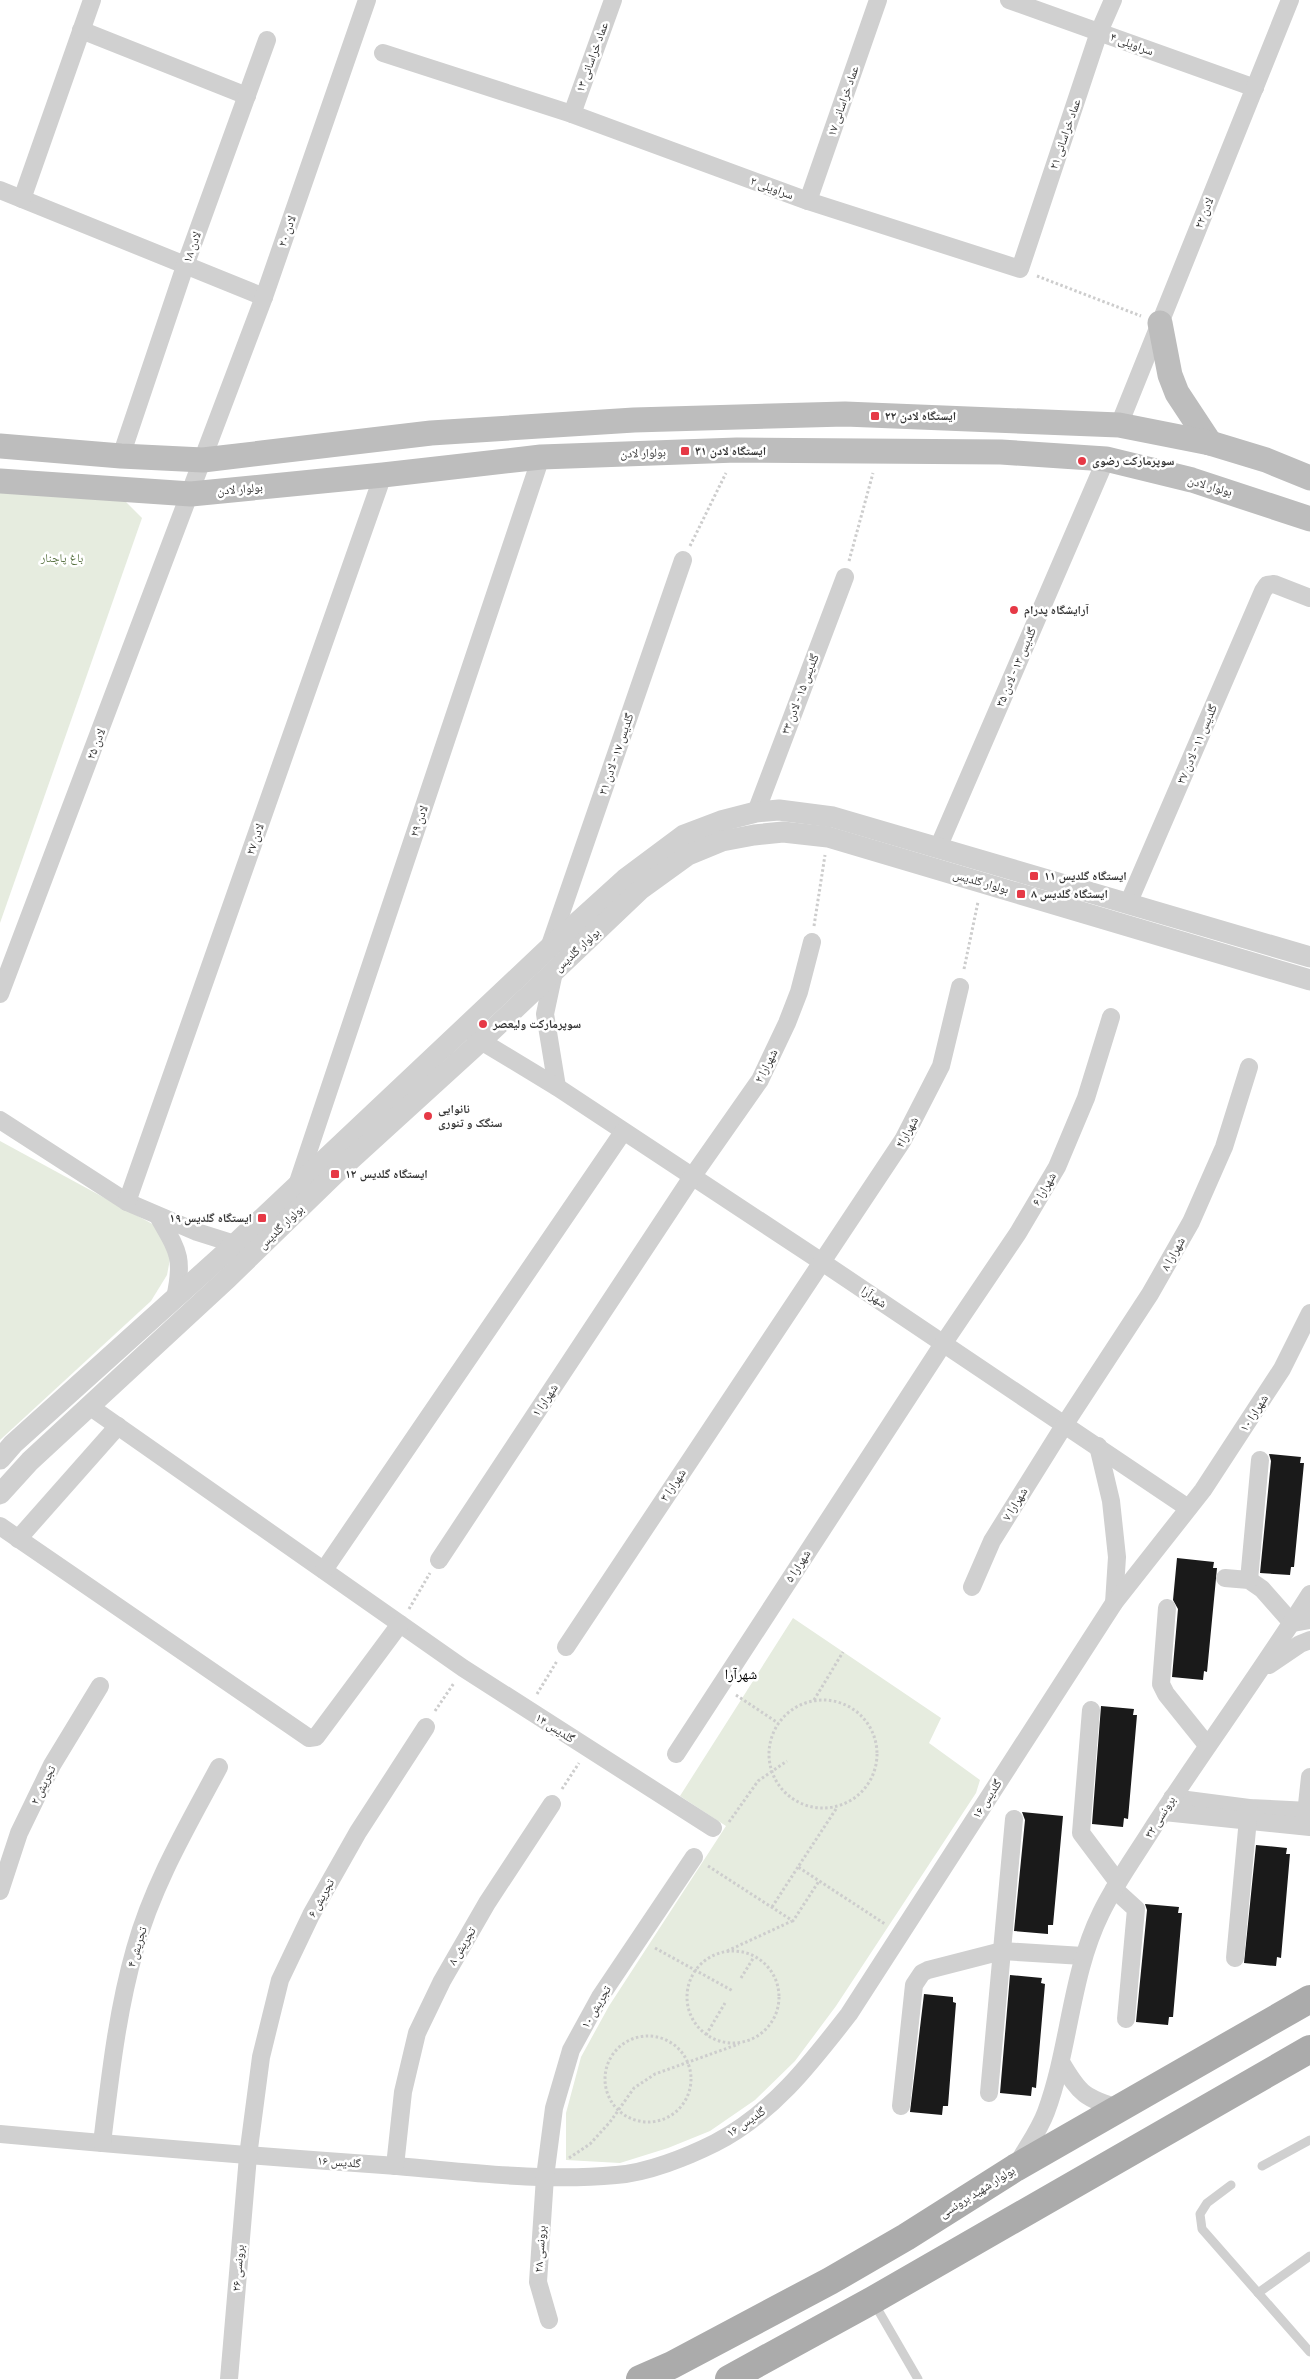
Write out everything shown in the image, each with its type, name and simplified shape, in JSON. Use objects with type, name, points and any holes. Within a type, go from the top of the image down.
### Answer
[{"type":"main road","points":[[1160,323],[1170,375],[1177,393],[1210,443]]},
{"type":"main road","points":[[0,446],[121,456],[203,460],[431,433],[634,420],[845,414],[1119,425],[1210,443],[1266,460],[1310,478]]},
{"type":"main road","name":"بولوار لادن","points":[[0,481],[192,494],[541,457],[738,450],[1001,452],[1106,459],[1192,480],[1310,519]]},
{"type":"main road","name":"بولوار شهید برونسی","points":[[640,2379],[672,2365],[830,2281],[906,2237],[1015,2168],[1310,1999]]},
{"type":"main road","points":[[729,2379],[861,2306],[1310,2048]]},
{"type":"main road","points":[[830,2281],[861,2306]]},
{"type":"street","points":[[22,199],[92,0]]},
{"type":"street","name":"لادن ۲۰","points":[[203,460],[264,297],[367,0]]},
{"type":"street","name":"عماد خراسانی ۱۳","points":[[572,114],[613,0]]},
{"type":"street","name":"عماد خراسانی ۱۷","points":[[808,202],[878,0]]},
{"type":"street","name":"سراویلی ۴","points":[[1009,0],[1254,88]]},
{"type":"street","name":"عماد خراسانی ۲۱","points":[[1020,269],[1099,32],[1113,0]]},
{"type":"street","name":"لادن ۲۲","points":[[1119,425],[1290,0]]},
{"type":"street","points":[[81,30],[247,96]]},
{"type":"street","name":"لادن ۱۸","points":[[121,456],[185,266],[267,40]]},
{"type":"street","name":"سراویلی ۲","points":[[383,53],[572,114],[808,202],[1020,269]]},
{"type":"street","points":[[0,190],[264,297]]},
{"type":"street","name":"لادن ۲۹","points":[[297,1184],[541,457]]},
{"type":"street","name":"گلدیس ۱۳ - لادن ۳۵","points":[[938,848],[1106,459]]},
{"type":"street","name":"لادن ۲۵","points":[[0,994],[192,494],[203,460]]},
{"type":"street","name":"لادن ۲۷","points":[[127,1202],[383,475]]},
{"type":"street","name":"گلدیس ۱۷ - لادن ۳۱","points":[[549,948],[683,560]]},
{"type":"street","name":"گلدیس ۱۵ - لادن ۳۳","points":[[756,812],[845,577]]},
{"type":"street","name":"گلدیس ۱۱ - لادن ۳۷","points":[[1128,904],[1267,585],[1274,584],[1310,598]]},
{"type":"street","name":"بولوار گلدیس","points":[[0,1494],[30,1461],[228,1278],[335,1174],[474,1034],[549,948],[625,879],[684,835],[721,821],[756,812],[779,810],[833,816],[1128,904],[1308,952]]},
{"type":"street","name":"بولوار گلدیس","points":[[0,1459],[13,1444],[235,1244],[297,1184],[474,1034],[554,972],[641,889],[688,855],[722,841],[783,832],[828,837],[1310,980]]},
{"type":"street","name":"شهرارا ۲","points":[[692,1176],[760,1080],[793,1007],[812,942]]},
{"type":"street","points":[[554,972],[545,1014],[557,1087]]},
{"type":"street","name":"شهرارا۴","points":[[822,1262],[903,1140],[941,1066],[960,987]]},
{"type":"street","name":"شهرارا ۶","points":[[943,1344],[1018,1233],[1057,1167],[1086,1098],[1111,1016]]},
{"type":"street","name":"شهرآرا","points":[[474,1034],[822,1262],[1188,1508]]},
{"type":"street","name":"شهرارا ۸","points":[[1065,1424],[1150,1294],[1191,1222],[1224,1147],[1249,1067]]},
{"type":"street","points":[[0,1120],[127,1202],[197,1232],[235,1244]]},
{"type":"street","points":[[324,1570],[623,1132]]},
{"type":"street","name":"شهرارا ۱","points":[[439,1560],[692,1176]]},
{"type":"street","points":[[158,1216],[178,1252],[180,1276],[174,1298]]},
{"type":"street","name":"شهرارا ۳","points":[[566,1648],[822,1262]]},
{"type":"street","name":"شهرارا ۱۰","points":[[1188,1508],[1203,1490],[1282,1369],[1310,1313]]},
{"type":"street","name":"شهرارا ۵","points":[[676,1754],[943,1344]]},
{"type":"street","name":"گلدیس ۱۴","points":[[89,1406],[463,1668],[588,1750],[713,1828]]},
{"type":"street","name":"شهرارا ۷","points":[[972,1587],[992,1541],[1065,1424]]},
{"type":"street","points":[[18,1540],[118,1426]]},
{"type":"street","points":[[1098,1446],[1111,1501],[1117,1557],[1114,1604]]},
{"type":"street","points":[[1249,1580],[1260,1460]]},
{"type":"street","name":"گلدیس ۱۶","points":[[0,2134],[248,2156],[545,2177],[618,2175],[670,2162],[717,2142],[769,2106],[807,2068],[849,2014],[1114,1604],[1188,1508]]},
{"type":"street","points":[[0,1526],[309,1738],[316,1737],[400,1624]]},
{"type":"street","points":[[1225,1578],[1249,1580],[1262,1589],[1292,1623],[1310,1620]]},
{"type":"street","name":"برونسی ۳۲","points":[[1015,2168],[1045,2114],[1061,2062],[1083,1956],[1100,1914],[1116,1885],[1207,1745],[1262,1669],[1310,1594]]},
{"type":"street","points":[[1167,1608],[1162,1684],[1166,1694],[1207,1745]]},
{"type":"street","points":[[1262,1669],[1300,1644],[1310,1640]]},
{"type":"street","name":"تجریش ۲","points":[[0,1891],[19,1833],[52,1766],[100,1686]]},
{"type":"street","points":[[1091,1710],[1081,1833],[1116,1885],[1136,1909],[1126,2019]]},
{"type":"street","name":"تجریش ۶","points":[[248,2156],[261,2057],[280,1980],[311,1915],[354,1840],[426,1727]]},
{"type":"street","name":"تجریش ۴","points":[[102,2143],[116,2030],[135,1948],[168,1862],[220,1767]]},
{"type":"street","points":[[1168,1805],[1308,1819],[1310,1777]]},
{"type":"street","name":"تجریش ۸","points":[[395,2166],[403,2092],[417,2033],[442,1980],[487,1903],[552,1804]]},
{"type":"street","points":[[1235,1958],[1249,1814]]},
{"type":"street","points":[[989,2093],[1014,1819]]},
{"type":"street","name":"تجریش ۱۰","points":[[545,2177],[554,2108],[571,2050],[600,1997],[694,1857]]},
{"type":"street","points":[[901,2106],[914,1985],[922,1973],[1002,1951],[1083,1956]]},
{"type":"street","points":[[1061,2062],[1075,2086],[1092,2100],[1121,2109]]},
{"type":"street","name":"برونسی ۲۶","points":[[229,2379],[248,2156]]},
{"type":"street","name":"برونسی ۲۸","points":[[545,2177],[538,2282],[549,2320]]},
{"type":"lane","points":[[1262,2166],[1310,2140]]},
{"type":"lane","points":[[1231,2185],[1207,2203],[1200,2214],[1202,2229],[1310,2352]]},
{"type":"lane","points":[[1258,2293],[1310,2256]]},
{"type":"lane","points":[[861,2306],[918,2379]]},
{"type":"path","points":[[1020,269],[1160,323]]},
{"type":"path","points":[[683,560],[738,450]]},
{"type":"path","points":[[845,577],[879,450]]},
{"type":"path","points":[[812,942],[828,837]]},
{"type":"path","points":[[960,987],[982,882]]},
{"type":"path","points":[[400,1624],[439,1560]]},
{"type":"path","points":[[526,1710],[566,1648]]},
{"type":"path","points":[[814,1700],[843,1652]]},
{"type":"path","points":[[426,1727],[463,1668]]},
{"type":"path","points":[[721,1685],[778,1723]]},
{"type":"path","points":[[814,1700],[835,1700],[855,1709],[870,1724],[878,1744],[877,1766],[869,1786],[853,1801],[837,1807],[812,1808],[792,1800],[778,1784],[769,1764],[770,1743],[778,1723],[794,1708],[814,1700]]},
{"type":"path","points":[[552,1804],[588,1750]]},
{"type":"path","points":[[713,1828],[726,1825],[758,1780],[787,1761]]},
{"type":"path","points":[[772,1907],[837,1807]]},
{"type":"path","points":[[694,1857],[793,1921]]},
{"type":"path","points":[[798,1867],[900,1934]]},
{"type":"path","points":[[740,2043],[722,2043],[706,2035],[694,2021],[688,2004],[688,1986],[696,1970],[710,1958],[793,1921],[819,1881]]},
{"type":"path","points":[[639,1939],[733,1991]]},
{"type":"path","points":[[545,2177],[590,2144],[618,2111],[634,2088],[655,2074],[758,2037],[771,2025],[778,2008],[779,1990],[773,1974],[761,1960],[745,1952],[727,1952]]},
{"type":"path","points":[[741,1978],[754,1957]]},
{"type":"path","points":[[706,2035],[725,2003]]},
{"type":"path","points":[[647,2036],[663,2039],[677,2048],[687,2062],[691,2078],[688,2095],[679,2110],[665,2119],[648,2123],[632,2120],[618,2111],[608,2097],[604,2080],[607,2064],[616,2049],[630,2040],[647,2036]]},
{"type":"green space","name":"باغ پاچنار","points":[[0,493],[119,495],[142,518],[0,923]]},
{"type":"green space","points":[[0,1141],[158,1227],[172,1248],[167,1275],[151,1301],[0,1440]]},
{"type":"green space","points":[[793,1618],[941,1718],[929,1743],[980,1780],[976,1793],[836,2006],[795,2061],[755,2100],[710,2131],[668,2148],[620,2163],[566,2160],[566,2113],[581,2057],[609,2006],[726,1826],[680,1796]]},
{"type":"building","points":[[1269,1454],[1301,1457],[1300,1463],[1304,1463],[1294,1567],[1291,1567],[1290,1575],[1260,1573],[1271,1461]]},
{"type":"building","points":[[1177,1558],[1214,1562],[1213,1568],[1217,1568],[1207,1672],[1204,1671],[1203,1680],[1172,1677],[1178,1609],[1173,1600]]},
{"type":"building","points":[[1101,1706],[1134,1709],[1133,1715],[1137,1715],[1128,1819],[1124,1818],[1123,1827],[1092,1824]]},
{"type":"building","points":[[1022,1812],[1063,1816],[1053,1925],[1048,1925],[1048,1934],[1014,1931],[1025,1820]]},
{"type":"building","points":[[1256,1845],[1287,1848],[1286,1854],[1290,1854],[1281,1958],[1277,1957],[1276,1966],[1244,1963]]},
{"type":"building","points":[[1145,1904],[1179,1907],[1178,1913],[1182,1913],[1173,2017],[1169,2017],[1168,2025],[1136,2022],[1147,1910]]},
{"type":"building","points":[[1010,1975],[1042,1978],[1041,1983],[1045,1984],[1036,2088],[1032,2087],[1031,2096],[1000,2093]]},
{"type":"building","points":[[924,1994],[953,1997],[953,2002],[956,2003],[948,2106],[943,2106],[942,2115],[910,2112]]},
{"type":"place","name":"ایستگاه لادن ۲۲","points":[[875,416]]},
{"type":"place","name":"ایستگاه لادن ۳۱","points":[[685,451]]},
{"type":"place","name":"سوپرمارکت رضوی","points":[[1082,461]]},
{"type":"place","name":"آرایشگاه پدرام","points":[[1014,610]]},
{"type":"place","name":"ایستگاه گلدیس ۱۱","points":[[1034,876]]},
{"type":"place","name":"ایستگاه گلدیس ۸","points":[[1021,894]]},
{"type":"place","name":"سوپرمارکت ولیعصر","points":[[483,1024]]},
{"type":"place","name":"نانوایی سنگک و تنوری","points":[[428,1116]]},
{"type":"place","name":"ایستگاه گلدیس ۱۲","points":[[335,1174]]},
{"type":"place","name":"ایستگاه گلدیس ۱۹","points":[[262,1218]]},
{"type":"district","name":"شهرآرا","points":[[741,1674]]}]
